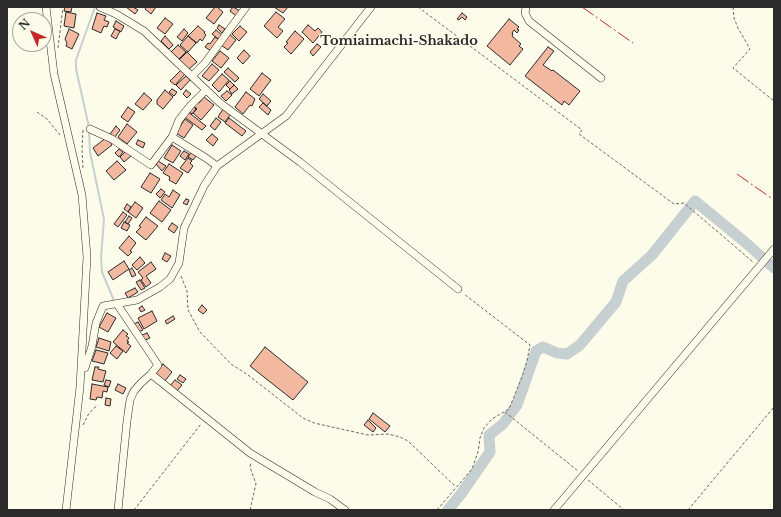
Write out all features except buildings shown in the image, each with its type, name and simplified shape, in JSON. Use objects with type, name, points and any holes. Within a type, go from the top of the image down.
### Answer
[{"type":"street","points":[[46,7],[54,74],[82,195],[86,229],[87,257],[80,387],[66,510]]},
{"type":"street","points":[[100,7],[116,14],[144,31],[220,103],[300,162],[458,289]]},
{"type":"street","points":[[192,76],[205,63],[246,7]]},
{"type":"street","points":[[80,387],[100,311],[103,306],[137,300],[160,287],[170,278],[179,263],[184,228],[204,186],[217,166],[286,116],[371,7]]},
{"type":"street","points":[[526,7],[525,13],[529,21],[601,78]]},
{"type":"street","points":[[89,129],[112,139],[151,165],[172,137],[179,120],[206,90]]},
{"type":"street","points":[[172,137],[217,166]]},
{"type":"street","points":[[554,510],[772,252]]},
{"type":"street","points":[[115,304],[142,347],[158,365],[128,398],[118,510]]},
{"type":"street","points":[[151,374],[251,454],[315,492],[330,499],[345,510]]},
{"type":"path","points":[[58,49],[63,7]]},
{"type":"path","points":[[418,7],[582,130],[579,134],[674,204],[684,203],[759,266]]},
{"type":"path","points":[[733,7],[736,23],[750,49],[734,68],[774,101]]},
{"type":"path","points":[[37,112],[47,119],[59,132],[63,139]]},
{"type":"path","points":[[83,170],[83,130],[89,129]]},
{"type":"path","points":[[175,269],[181,276],[187,291],[188,310],[200,332],[231,364],[248,375],[303,418],[314,423],[368,435],[388,434],[408,441],[456,487]]},
{"type":"path","points":[[437,510],[472,469],[484,428],[492,419],[509,409],[522,377],[530,345],[458,289]]},
{"type":"path","points":[[82,427],[88,415],[98,405]]},
{"type":"path","points":[[688,510],[774,407]]},
{"type":"path","points":[[505,412],[624,510]]},
{"type":"path","points":[[134,510],[206,418]]},
{"type":"path","points":[[250,510],[256,484],[250,467],[251,454]]},
{"type":"waterway","points":[[89,127],[76,69],[76,60],[95,7]]},
{"type":"waterway","points":[[89,131],[90,152],[104,219],[101,257],[102,272],[115,303]]},
{"type":"waterway","points":[[448,510],[490,452],[489,435],[503,424],[517,405],[536,351],[543,347],[557,353],[567,354],[580,345],[616,302],[623,281],[652,255],[695,201],[774,268]]},
{"type":"waterway","points":[[125,411],[128,394],[131,389]]},
{"type":"power","points":[[582,7],[633,43]]},
{"type":"power","points":[[737,174],[774,200]]},
{"type":"district","name":"Tomiaimachi-Shakado","points":[[399,41]]}]
